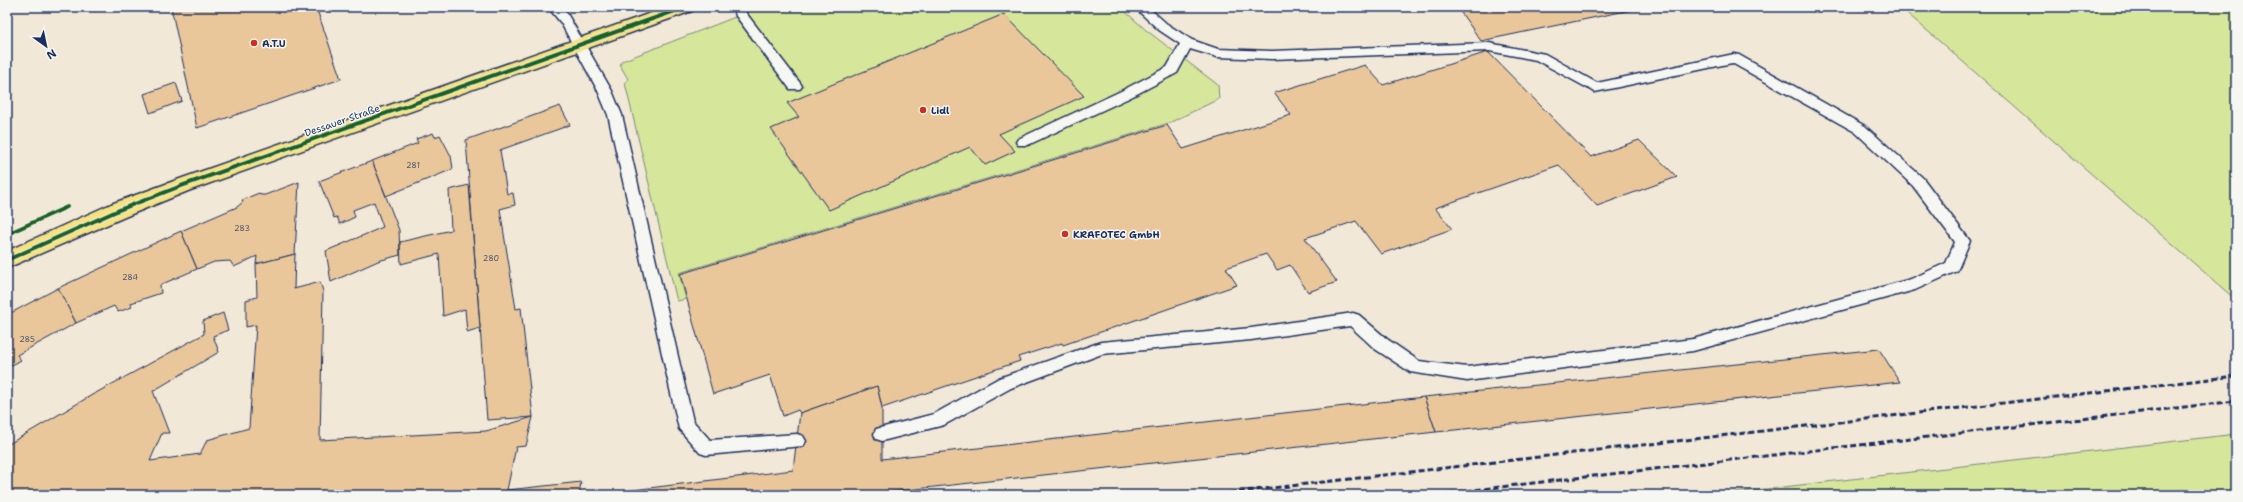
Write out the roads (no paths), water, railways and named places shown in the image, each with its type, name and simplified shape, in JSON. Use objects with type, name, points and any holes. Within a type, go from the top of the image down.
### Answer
[{"type":"main road","name":"Dessauer Straße","points":[[7,260],[112,213],[175,188],[686,7]]},
{"type":"lane","points":[[554,7],[561,13],[605,91],[615,115],[685,424],[706,448],[797,441]]},
{"type":"lane","points":[[739,7],[740,13],[795,86]]},
{"type":"lane","points":[[882,434],[938,420],[1005,383],[1101,348],[1250,334],[1353,319],[1381,344],[1416,367],[1467,374],[1693,345],[1915,284],[1952,267],[1963,241],[1918,182],[1860,129],[1734,58],[1595,88],[1540,57],[1489,47],[1272,55],[1217,53],[1187,43],[1163,27],[1140,7]]},
{"type":"lane","points":[[1023,142],[1126,94],[1172,70],[1187,43]]},
{"type":"railway","points":[[1212,495],[2236,376]]},
{"type":"railway","points":[[1431,495],[2236,401]]},
{"type":"place","name":"A.T.U","points":[[254,43]]},
{"type":"place","name":"Lidl","points":[[923,110]]},
{"type":"place","name":"KRAFOTEC GmbH","points":[[1065,234]]}]
